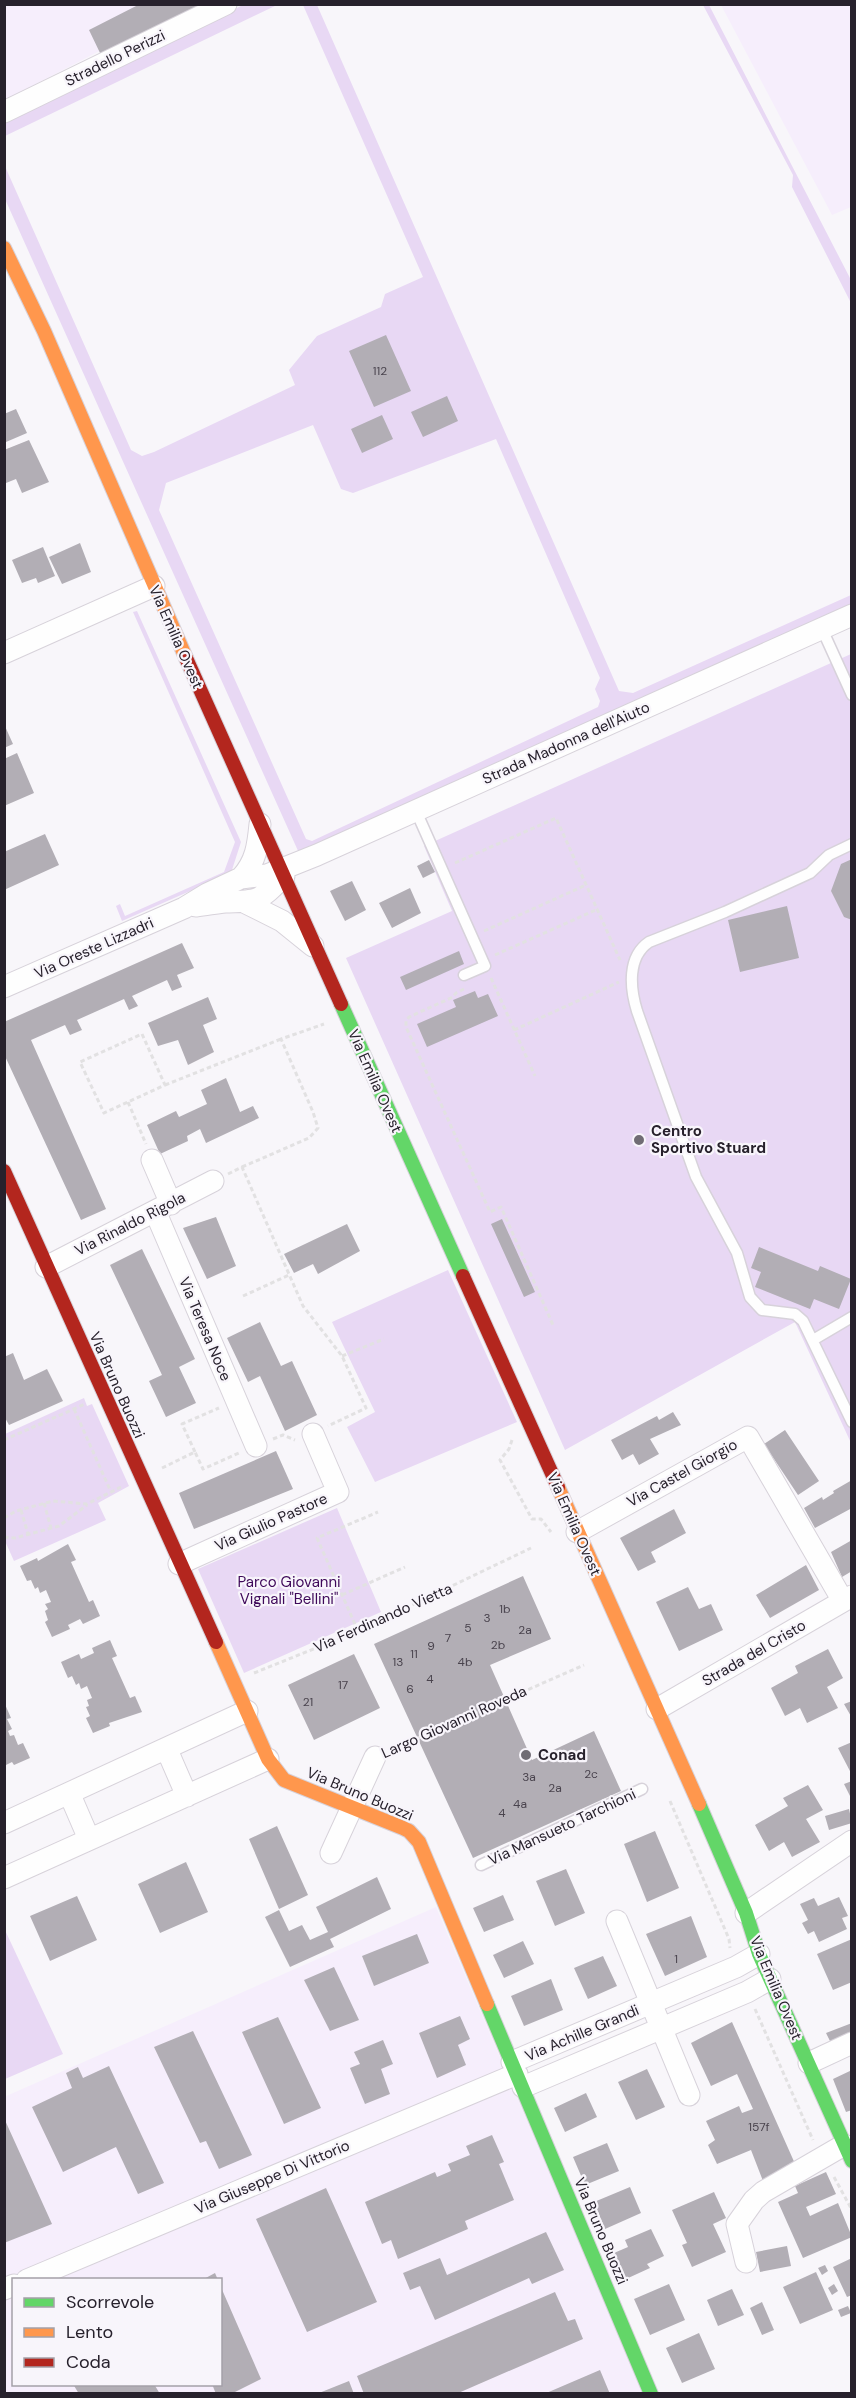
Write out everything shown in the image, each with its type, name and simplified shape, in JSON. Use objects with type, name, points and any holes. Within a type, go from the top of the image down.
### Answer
[{"type":"street","name":"Stradello Perizzi","points":[[4,112],[226,4]]},
{"type":"street","name":"Via Emilia Ovest","points":[[4,248],[44,332],[154,586],[657,1709],[746,1913],[759,1954],[846,2140]]},
{"type":"street","points":[[4,653],[154,586]]},
{"type":"street","name":"Strada Madonna dell'Aiuto","points":[[282,873],[852,615]]},
{"type":"street","points":[[241,878],[249,870],[256,853],[260,824]]},
{"type":"street","points":[[246,903],[261,897],[282,873]]},
{"type":"street","name":"Via Oreste Lizzadri","points":[[4,987],[184,908],[241,878],[282,873]]},
{"type":"street","name":"Via Oreste Lizzadri","points":[[184,908],[221,902],[246,903],[282,921],[311,943],[318,953]]},
{"type":"street","name":"Via Teresa Noce","points":[[152,1160],[163,1207],[245,1447]]},
{"type":"street","name":"Via Bruno Buozzi","points":[[4,1171],[10,1199],[46,1267],[268,1759],[284,1780],[409,1831],[419,1842],[651,2394]]},
{"type":"street","name":"Via Rinaldo Rigola","points":[[46,1267],[213,1181]]},
{"type":"street","name":"Via Giulio Pastore","points":[[179,1564],[338,1492],[313,1434]]},
{"type":"street","name":"Via Castel Giorgio","points":[[577,1532],[748,1437],[847,1598]]},
{"type":"street","name":"Strada del Cristo","points":[[657,1709],[847,1598]]},
{"type":"street","points":[[4,1823],[70,1795],[247,1711]]},
{"type":"street","points":[[167,1750],[188,1796]]},
{"type":"street","name":"Largo Giovanni Roveda","points":[[332,1853],[375,1757]]},
{"type":"street","points":[[4,1878],[268,1759]]},
{"type":"street","points":[[70,1795],[89,1839]]},
{"type":"street","points":[[746,1913],[852,1841]]},
{"type":"street","name":"Via Achille Grandi","points":[[616,1921],[689,2094]]},
{"type":"street","name":"Via Achille Grandi","points":[[517,2074],[651,2003],[736,1967],[759,1954]]},
{"type":"street","name":"Via Achille Grandi","points":[[517,2074],[661,2028],[747,1992],[770,1978]]},
{"type":"street","points":[[809,2063],[852,2043]]},
{"type":"street","name":"Via Giuseppe Di Vittorio","points":[[32,2278],[517,2074]]},
{"type":"street","points":[[746,2262],[737,2224],[745,2212],[763,2192],[822,2158],[846,2140]]},
{"type":"lane","points":[[822,628],[852,695]]},
{"type":"lane","points":[[416,811],[484,963],[464,975]]},
{"type":"lane","points":[[852,844],[829,855],[810,873],[725,912],[649,942],[638,953],[632,978],[637,1011],[696,1178],[737,1253],[750,1297],[762,1310],[798,1316],[803,1321],[852,1422]]},
{"type":"lane","points":[[813,1340],[852,1317]]},
{"type":"lane","name":"Via Mansueto Tarchioni","points":[[481,1865],[642,1789]]},
{"type":"path","points":[[441,869],[556,818],[624,968]]},
{"type":"path","points":[[472,936],[586,885]]},
{"type":"path","points":[[535,1076],[484,963],[598,909]]},
{"type":"path","points":[[482,982],[490,978]]},
{"type":"path","points":[[514,1030],[628,978]]},
{"type":"path","points":[[473,985],[409,1017],[406,1020],[406,1027],[490,1212],[501,1207],[553,1324]]},
{"type":"path","points":[[165,1085],[141,1034],[80,1062],[104,1113],[165,1085],[330,1022]]},
{"type":"path","points":[[242,1167],[309,1138],[318,1128],[281,1039]]},
{"type":"path","points":[[128,1102],[152,1160]]},
{"type":"path","points":[[243,1296],[289,1275]]},
{"type":"path","points":[[342,1356],[384,1339]]},
{"type":"path","points":[[4,1440],[92,1401]]},
{"type":"path","points":[[195,1452],[182,1424],[221,1407]]},
{"type":"path","points":[[74,1409],[111,1492]]},
{"type":"path","points":[[514,1435],[509,1449],[500,1460],[532,1519],[541,1520],[556,1541]]},
{"type":"path","points":[[44,1503],[51,1528]]},
{"type":"path","points":[[4,1537],[12,1538],[64,1523],[91,1503]]},
{"type":"path","points":[[21,1509],[28,1534]]},
{"type":"path","points":[[358,1632],[317,1538],[378,1512]]},
{"type":"path","name":"Via Ferdinando Vietta","points":[[232,1682],[358,1632],[531,1548]]},
{"type":"path","points":[[342,1595],[405,1567]]},
{"type":"path","name":"Largo Giovanni Roveda","points":[[375,1757],[584,1665]]},
{"type":"path","points":[[669,1799],[729,1939],[736,1967]]},
{"type":"path","points":[[747,1992],[801,2117],[852,2210]]},
{"type":"shaded area","points":[[5,5],[188,5],[5,100]]},
{"type":"shaded area","points":[[721,5],[851,5],[851,207],[832,215]]},
{"type":"shaded area","points":[[436,1907],[643,2393],[5,2393],[4,2097]]},
{"type":"green space","points":[[243,5],[277,5],[5,136],[5,123],[32,110],[42,102]]},
{"type":"green space","points":[[303,5],[317,5],[619,691],[633,693],[851,595],[851,607],[299,853],[5,199],[4,164],[131,450],[142,456],[295,385],[289,370],[317,336],[381,307],[385,294],[423,277]],"holes":[[[313,425],[341,489],[353,493],[496,439],[600,678],[595,689],[600,701],[598,707],[312,841],[306,839],[159,510],[166,483]]]},
{"type":"green space","points":[[703,5],[709,5],[851,280],[851,303],[792,187],[793,175]]},
{"type":"green space","points":[[137,611],[241,842],[231,873],[122,921],[116,906],[120,904],[125,916],[224,872],[235,842],[133,612]]},
{"type":"green space","name":"Centro Sportivo Stuard","points":[[851,654],[851,1443],[795,1322],[565,1450],[346,958],[452,911],[424,846]]},
{"type":"green space","points":[[448,1270],[517,1422],[375,1482],[347,1427],[375,1412],[332,1322]]},
{"type":"green space","points":[[84,1398],[87,1406],[92,1404],[129,1486],[98,1503],[106,1520],[14,1561],[5,1541],[5,1434]]},
{"type":"green space","name":"Parco Giovanni Vignali \"Bellini\"","points":[[337,1508],[381,1612],[244,1673],[198,1569]]},
{"type":"green space","points":[[4,1928],[63,2054],[5,2079],[4,2079]]},
{"type":"building","points":[[140,4],[210,4],[101,55],[89,30]]},
{"type":"building","points":[[386,335],[411,391],[374,407],[349,351]]},
{"type":"building","points":[[447,396],[458,421],[423,437],[411,412]]},
{"type":"building","points":[[16,409],[27,433],[6,442],[4,414]]},
{"type":"building","points":[[382,415],[393,439],[362,453],[351,429]]},
{"type":"building","points":[[29,440],[49,482],[22,493],[16,479],[6,483],[4,480],[4,450]]},
{"type":"building","points":[[80,543],[91,572],[62,584],[49,557]]},
{"type":"building","points":[[43,547],[55,576],[38,583],[36,578],[22,583],[12,560]]},
{"type":"building","points":[[4,724],[13,744],[4,748]]},
{"type":"building","points":[[17,753],[34,793],[4,806],[4,759]]},
{"type":"building","points":[[45,834],[59,865],[4,890],[4,852]]},
{"type":"building","points":[[852,859],[852,920],[844,917],[831,891],[841,864]]},
{"type":"building","points":[[429,860],[435,872],[423,878],[417,866]]},
{"type":"building","points":[[352,881],[366,910],[345,921],[330,891]]},
{"type":"building","points":[[410,888],[421,913],[392,928],[379,903]]},
{"type":"building","points":[[787,906],[799,958],[740,972],[728,920]]},
{"type":"building","points":[[182,943],[194,968],[177,975],[182,987],[172,991],[167,980],[132,996],[138,1006],[129,1010],[124,999],[77,1020],[82,1030],[70,1035],[65,1025],[31,1040],[106,1209],[81,1220],[4,1054],[4,1022]]},
{"type":"building","points":[[459,951],[464,964],[406,990],[400,977]]},
{"type":"building","points":[[475,991],[478,998],[488,994],[498,1016],[427,1047],[417,1024],[456,1007],[453,1000]]},
{"type":"building","points":[[208,997],[217,1019],[203,1025],[214,1052],[188,1065],[178,1040],[158,1046],[148,1023]]},
{"type":"building","points":[[226,1078],[240,1112],[253,1106],[259,1118],[206,1143],[200,1129],[187,1136],[188,1141],[160,1154],[147,1125],[176,1111],[179,1117],[207,1104],[201,1090]]},
{"type":"building","points":[[216,1217],[236,1266],[207,1279],[183,1228]]},
{"type":"building","points":[[502,1219],[535,1292],[524,1297],[491,1224]]},
{"type":"building","points":[[347,1224],[360,1251],[318,1274],[313,1264],[294,1273],[284,1254]]},
{"type":"building","points":[[759,1247],[818,1271],[820,1266],[851,1279],[839,1309],[814,1299],[810,1309],[755,1287],[761,1272],[751,1268]]},
{"type":"building","points":[[142,1249],[195,1359],[179,1367],[196,1403],[166,1417],[149,1381],[162,1375],[110,1265]]},
{"type":"building","points":[[260,1322],[281,1366],[292,1361],[317,1415],[285,1431],[260,1376],[248,1382],[227,1338]]},
{"type":"building","points":[[13,1353],[24,1380],[47,1369],[63,1401],[9,1425],[4,1416],[4,1357]]},
{"type":"building","points":[[673,1412],[681,1425],[650,1439],[659,1454],[639,1465],[633,1454],[622,1460],[611,1440],[657,1416],[659,1420]]},
{"type":"building","points":[[785,1430],[819,1481],[798,1495],[764,1444]]},
{"type":"building","points":[[276,1451],[293,1489],[194,1529],[179,1493]]},
{"type":"building","points":[[852,1480],[852,1508],[815,1528],[804,1508],[822,1497],[823,1500]]},
{"type":"building","points":[[674,1509],[686,1533],[651,1552],[656,1562],[638,1571],[620,1538]]},
{"type":"building","points":[[852,1540],[852,1571],[842,1577],[831,1552]]},
{"type":"building","points":[[68,1544],[76,1560],[71,1562],[89,1602],[93,1600],[100,1616],[83,1624],[80,1619],[68,1625],[70,1629],[52,1637],[45,1622],[48,1620],[45,1611],[48,1609],[45,1604],[51,1602],[46,1590],[40,1593],[38,1587],[35,1589],[31,1580],[27,1581],[20,1566],[37,1558],[38,1561]]},
{"type":"building","points":[[806,1565],[819,1590],[770,1618],[756,1595]]},
{"type":"building","points":[[523,1576],[551,1639],[490,1665],[532,1760],[594,1731],[621,1791],[473,1858],[374,1644]]},
{"type":"building","points":[[688,1587],[699,1609],[711,1604],[723,1630],[679,1651],[656,1602]]},
{"type":"building","points":[[110,1640],[117,1656],[112,1658],[130,1698],[135,1696],[142,1712],[109,1723],[110,1726],[93,1733],[86,1718],[90,1716],[86,1707],[89,1706],[87,1700],[92,1698],[87,1686],[81,1689],[79,1683],[76,1685],[72,1676],[68,1678],[61,1662],[79,1654],[81,1659],[94,1653],[92,1648]]},
{"type":"building","points":[[828,1649],[843,1678],[827,1687],[838,1708],[807,1723],[800,1708],[785,1716],[771,1688],[798,1673],[795,1666]]},
{"type":"building","points":[[354,1654],[380,1708],[314,1740],[288,1685]]},
{"type":"building","points":[[852,1701],[852,1718],[844,1704]]},
{"type":"building","points":[[4,1702],[11,1718],[7,1719],[12,1729],[8,1731],[10,1736],[14,1735],[18,1745],[23,1743],[30,1758],[14,1765],[12,1762],[4,1766]]},
{"type":"building","points":[[852,1742],[852,1775],[838,1748]]},
{"type":"building","points":[[852,1781],[852,1800],[844,1784]]},
{"type":"building","points":[[808,1785],[823,1810],[806,1819],[820,1842],[792,1857],[784,1842],[769,1851],[755,1825],[788,1806],[783,1798]]},
{"type":"building","points":[[849,1809],[852,1823],[829,1830],[825,1816]]},
{"type":"building","points":[[277,1826],[308,1895],[279,1909],[249,1839]]},
{"type":"building","points":[[655,1831],[679,1888],[647,1902],[624,1844]]},
{"type":"building","points":[[186,1862],[208,1912],[160,1933],[138,1884]]},
{"type":"building","points":[[566,1869],[585,1913],[555,1926],[536,1881]]},
{"type":"building","points":[[377,1877],[391,1909],[330,1939],[334,1947],[290,1967],[265,1917],[279,1910],[289,1931],[302,1925],[310,1940],[328,1932],[316,1907]]},
{"type":"building","points":[[503,1895],[514,1920],[484,1932],[473,1908]]},
{"type":"building","points":[[77,1896],[97,1940],[50,1961],[30,1916]]},
{"type":"building","points":[[839,1897],[848,1916],[842,1918],[847,1929],[819,1942],[814,1931],[808,1934],[802,1923],[808,1920],[800,1904],[814,1898],[818,1906]]},
{"type":"building","points":[[691,1916],[707,1957],[665,1976],[646,1934]]},
{"type":"building","points":[[417,1934],[429,1963],[374,1986],[362,1956]]},
{"type":"building","points":[[852,1939],[852,1982],[833,1990],[817,1954]]},
{"type":"building","points":[[523,1941],[534,1964],[504,1978],[493,1955]]},
{"type":"building","points":[[603,1956],[617,1986],[588,1999],[574,1968]]},
{"type":"building","points":[[334,1967],[359,2020],[330,2031],[304,1980]]},
{"type":"building","points":[[551,1979],[563,2010],[524,2026],[511,1996]]},
{"type":"building","points":[[460,2016],[470,2039],[458,2045],[466,2065],[437,2078],[419,2033]]},
{"type":"building","points":[[278,2017],[321,2108],[284,2124],[242,2032]]},
{"type":"building","points":[[732,2022],[796,2166],[763,2181],[751,2150],[717,2164],[708,2145],[715,2140],[706,2121],[739,2106],[742,2113],[753,2109],[737,2074],[711,2086],[691,2043]]},
{"type":"building","points":[[852,2023],[852,2039],[833,2047],[826,2033]]},
{"type":"building","points":[[193,2031],[252,2155],[219,2169],[206,2141],[200,2143],[154,2047]]},
{"type":"building","points":[[383,2040],[393,2064],[381,2069],[390,2094],[365,2104],[350,2068],[360,2064],[354,2052]]},
{"type":"building","points":[[109,2066],[164,2183],[138,2194],[116,2147],[63,2172],[32,2107],[72,2088],[66,2073],[78,2067],[83,2078]]},
{"type":"building","points":[[647,2069],[665,2107],[636,2120],[618,2082]]},
{"type":"building","points":[[852,2070],[852,2110],[846,2112],[833,2079]]},
{"type":"building","points":[[586,2093],[597,2117],[565,2132],[554,2108]]},
{"type":"building","points":[[4,2118],[52,2224],[4,2243]]},
{"type":"building","points":[[492,2135],[504,2162],[499,2164],[514,2200],[465,2221],[468,2229],[398,2259],[391,2240],[382,2244],[365,2202],[435,2172],[437,2177],[451,2171],[448,2164],[470,2155],[466,2146]]},
{"type":"building","points":[[607,2143],[619,2171],[585,2185],[573,2157]]},
{"type":"building","points":[[826,2172],[836,2194],[806,2207],[810,2216],[838,2203],[852,2237],[803,2258],[778,2202],[798,2193],[795,2186]]},
{"type":"building","points":[[630,2187],[641,2213],[605,2229],[594,2202]]},
{"type":"building","points":[[326,2188],[377,2302],[307,2332],[256,2219]]},
{"type":"building","points":[[714,2192],[726,2218],[713,2224],[726,2252],[692,2267],[682,2245],[687,2243],[672,2210]]},
{"type":"building","points":[[651,2229],[664,2256],[647,2264],[650,2268],[626,2279],[614,2253],[628,2247],[625,2240]]},
{"type":"building","points":[[546,2232],[564,2270],[532,2284],[529,2278],[435,2320],[420,2286],[410,2290],[403,2273],[440,2258],[447,2275]]},
{"type":"building","points":[[787,2246],[791,2266],[760,2272],[756,2252]]},
{"type":"building","points":[[852,2258],[852,2295],[847,2297],[833,2267]]},
{"type":"building","points":[[825,2265],[828,2271],[822,2275],[818,2268]]},
{"type":"building","points":[[816,2272],[833,2310],[800,2324],[783,2287]]},
{"type":"building","points":[[215,2273],[217,2278],[206,2278]]},
{"type":"building","points":[[669,2284],[685,2320],[650,2335],[634,2299]]},
{"type":"building","points":[[834,2284],[838,2291],[832,2295],[828,2288]]},
{"type":"building","points":[[732,2289],[744,2315],[718,2326],[707,2300]]},
{"type":"building","points":[[222,2290],[261,2379],[231,2394],[216,2394],[213,2386],[222,2386]]},
{"type":"building","points":[[555,2292],[568,2321],[575,2319],[583,2339],[456,2394],[364,2394],[357,2376]]},
{"type":"building","points":[[762,2302],[774,2330],[762,2335],[750,2308]]},
{"type":"building","points":[[848,2306],[851,2313],[841,2317],[838,2310]]},
{"type":"building","points":[[699,2333],[715,2369],[682,2383],[666,2348]]},
{"type":"building","points":[[600,2370],[610,2394],[544,2394]]},
{"type":"building","points":[[349,2381],[354,2394],[319,2394],[319,2393]]},
{"type":"building","points":[[74,2386],[155,2386],[160,2394],[79,2394]]},
{"type":"traffic: fast","points":[[341,1004],[463,1276]]},
{"type":"traffic: fast","points":[[699,1804],[746,1913],[759,1954],[852,2161]]},
{"type":"traffic: fast","points":[[487,2004],[651,2394]]},
{"type":"traffic: slow","points":[[4,248],[44,331],[186,658]]},
{"type":"traffic: slow","points":[[558,1487],[699,1804]]},
{"type":"traffic: slow","points":[[216,1642],[268,1759],[284,1780],[403,1828],[419,1842],[487,2004]]},
{"type":"traffic: jam","points":[[186,658],[341,1004]]},
{"type":"traffic: jam","points":[[4,1171],[216,1642]]},
{"type":"traffic: jam","points":[[463,1276],[558,1487]]},
{"type":"place","name":"Centro Sportivo Stuard","points":[[639,1140]]},
{"type":"place","name":"Conad","points":[[526,1755]]}]
